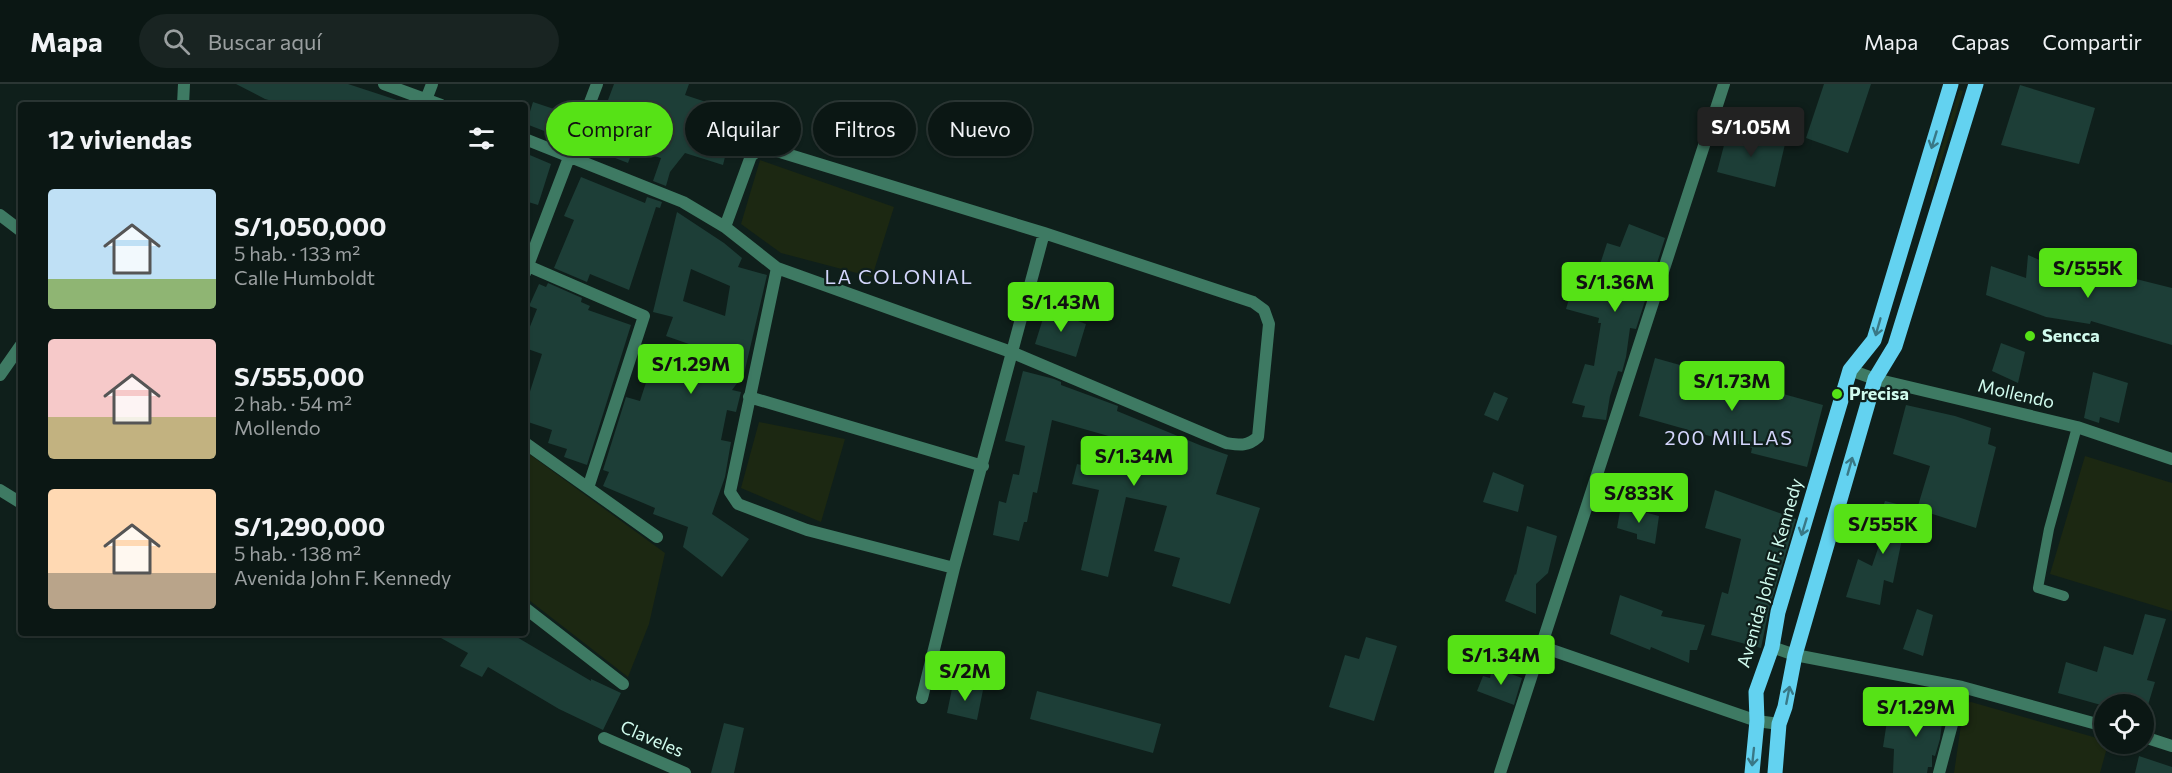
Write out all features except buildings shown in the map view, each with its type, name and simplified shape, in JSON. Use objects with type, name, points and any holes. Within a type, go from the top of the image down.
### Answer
[{"type":"main road","name":"Avenida John F. Kennedy","points":[[1752,773],[1757,721],[1756,693],[1772,646],[1778,612],[1850,370],[1874,340],[1951,84]]},
{"type":"main road","points":[[1775,773],[1779,724],[1785,707],[1795,655],[1875,379],[1895,346],[1976,84]]},
{"type":"main road","points":[[1905,237],[1926,244]]},
{"type":"street","points":[[183,102],[184,84]]},
{"type":"street","points":[[384,84],[425,102],[432,84]]},
{"type":"street","points":[[590,102],[597,84]]},
{"type":"street","points":[[1500,773],[1724,84]]},
{"type":"street","points":[[528,140],[546,147]]},
{"type":"street","points":[[528,265],[569,156],[683,202],[725,227],[777,268],[1011,352],[1226,443],[1240,446],[1251,443],[1257,437],[1269,324],[1264,310],[1253,302],[880,181],[761,148],[751,156],[725,227]]},
{"type":"street","points":[[0,215],[18,229]]},
{"type":"street","points":[[922,698],[954,568],[1044,233]]},
{"type":"street","points":[[777,268],[730,492],[738,504],[807,530],[954,568]]},
{"type":"street","points":[[528,271],[644,316],[588,488]]},
{"type":"street","points":[[0,375],[18,349]]},
{"type":"street","name":"Mollendo","points":[[1850,370],[1875,379],[2077,427],[2172,459]]},
{"type":"street","points":[[749,397],[983,466]]},
{"type":"street","points":[[528,445],[657,537]]},
{"type":"street","points":[[0,490],[18,501]]},
{"type":"street","points":[[528,610],[623,684]]},
{"type":"street","points":[[1540,646],[1757,721],[1779,724]]},
{"type":"street","points":[[1772,646],[1795,655],[1962,687],[2094,723]]},
{"type":"street","points":[[1939,773],[1962,687]]},
{"type":"street","name":"Claveles","points":[[604,738],[685,773]]},
{"type":"street","points":[[2154,741],[2172,747]]},
{"type":"lane","points":[[2064,596],[2038,588],[2049,529],[2077,427]]},
{"type":"green space","points":[[1959,90],[1963,91],[1932,191],[1929,190]]},
{"type":"green space","points":[[760,160],[894,207],[872,277],[781,253],[741,224]]},
{"type":"green space","points":[[759,422],[845,439],[821,522],[741,488]]},
{"type":"green space","points":[[528,453],[665,553],[649,624],[628,677],[528,599]]},
{"type":"green space","points":[[2085,456],[2172,483],[2172,611],[2050,574]]},
{"type":"green space","points":[[1971,702],[2094,737],[2094,754],[2105,754],[2100,773],[1954,773],[1964,704]]},
{"type":"place","name":"Sencca","points":[[2030,336]]},
{"type":"place","name":"Precisa","points":[[1837,394]]},
{"type":"district","name":"LA COLONIAL","points":[[899,277]]},
{"type":"district","name":"200 MILLAS","points":[[1729,438]]}]
